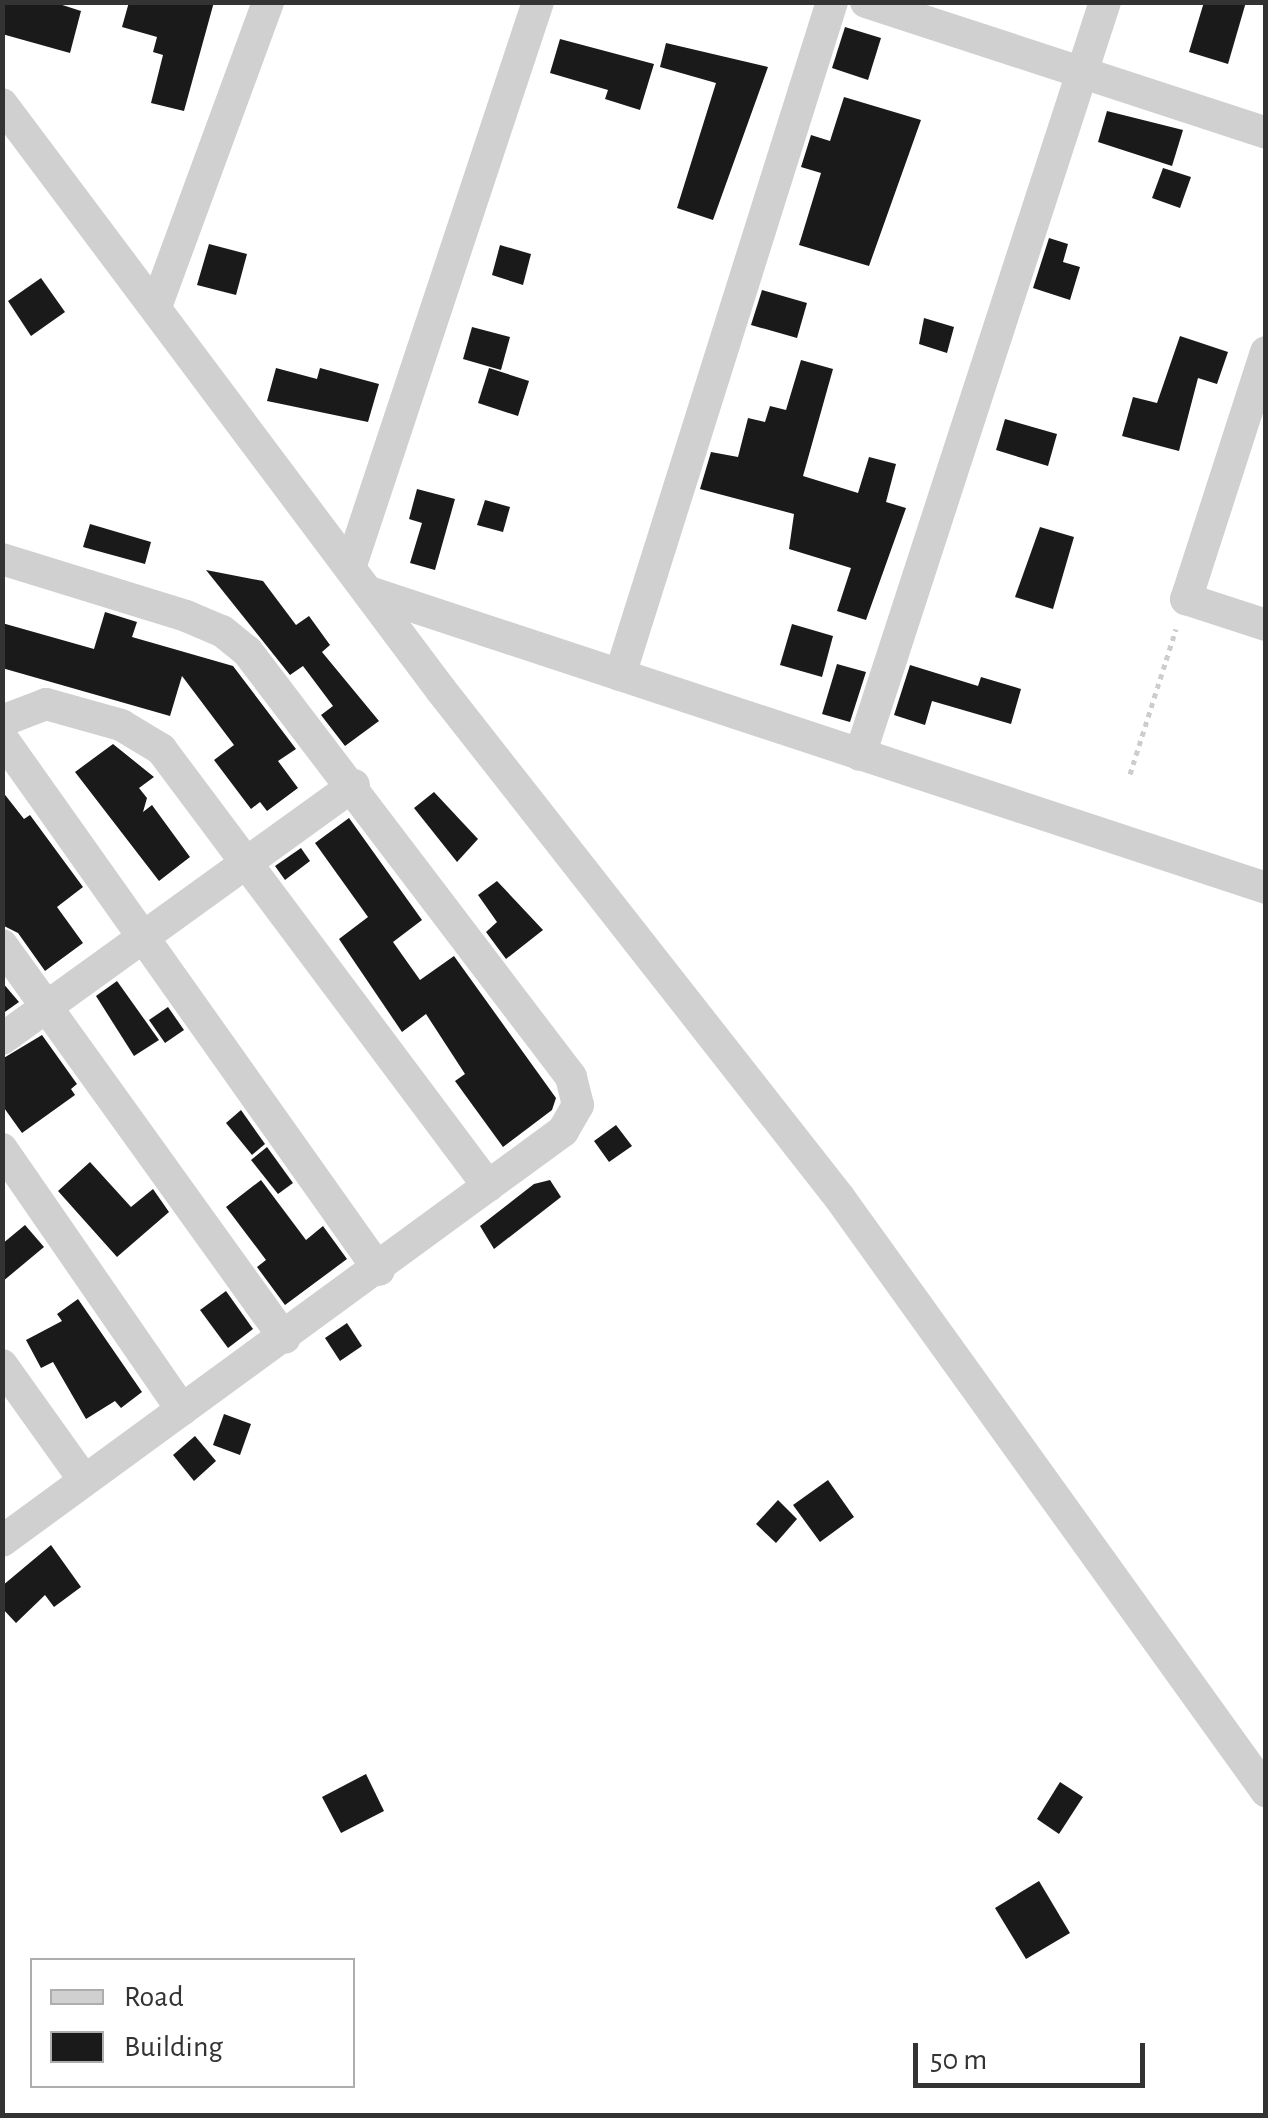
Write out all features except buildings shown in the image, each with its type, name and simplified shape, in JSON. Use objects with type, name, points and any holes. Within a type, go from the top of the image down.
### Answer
[{"type":"street","points":[[157,304],[268,2]]},
{"type":"street","points":[[351,565],[538,2]]},
{"type":"street","points":[[620,675],[832,2]]},
{"type":"street","points":[[866,2],[1266,134]]},
{"type":"street","points":[[860,754],[1105,2]]},
{"type":"street","points":[[2,104],[372,593],[840,1197],[1266,1791]]},
{"type":"street","points":[[1265,356],[1186,598],[1266,625]]},
{"type":"street","points":[[2,560],[222,630],[247,651],[354,785],[578,1092],[574,1118],[562,1131],[379,1270],[2,1541]]},
{"type":"street","points":[[372,593],[1266,888]]},
{"type":"street","points":[[2,722],[46,704],[140,733],[160,750],[488,1186]]},
{"type":"street","points":[[2,738],[379,1270]]},
{"type":"street","points":[[2,1039],[354,785]]},
{"type":"street","points":[[2,945],[284,1338]]},
{"type":"street","points":[[2,1148],[182,1410]]},
{"type":"street","points":[[2,1365],[84,1480]]},
{"type":"path","points":[[1130,774],[1186,598]]}]
